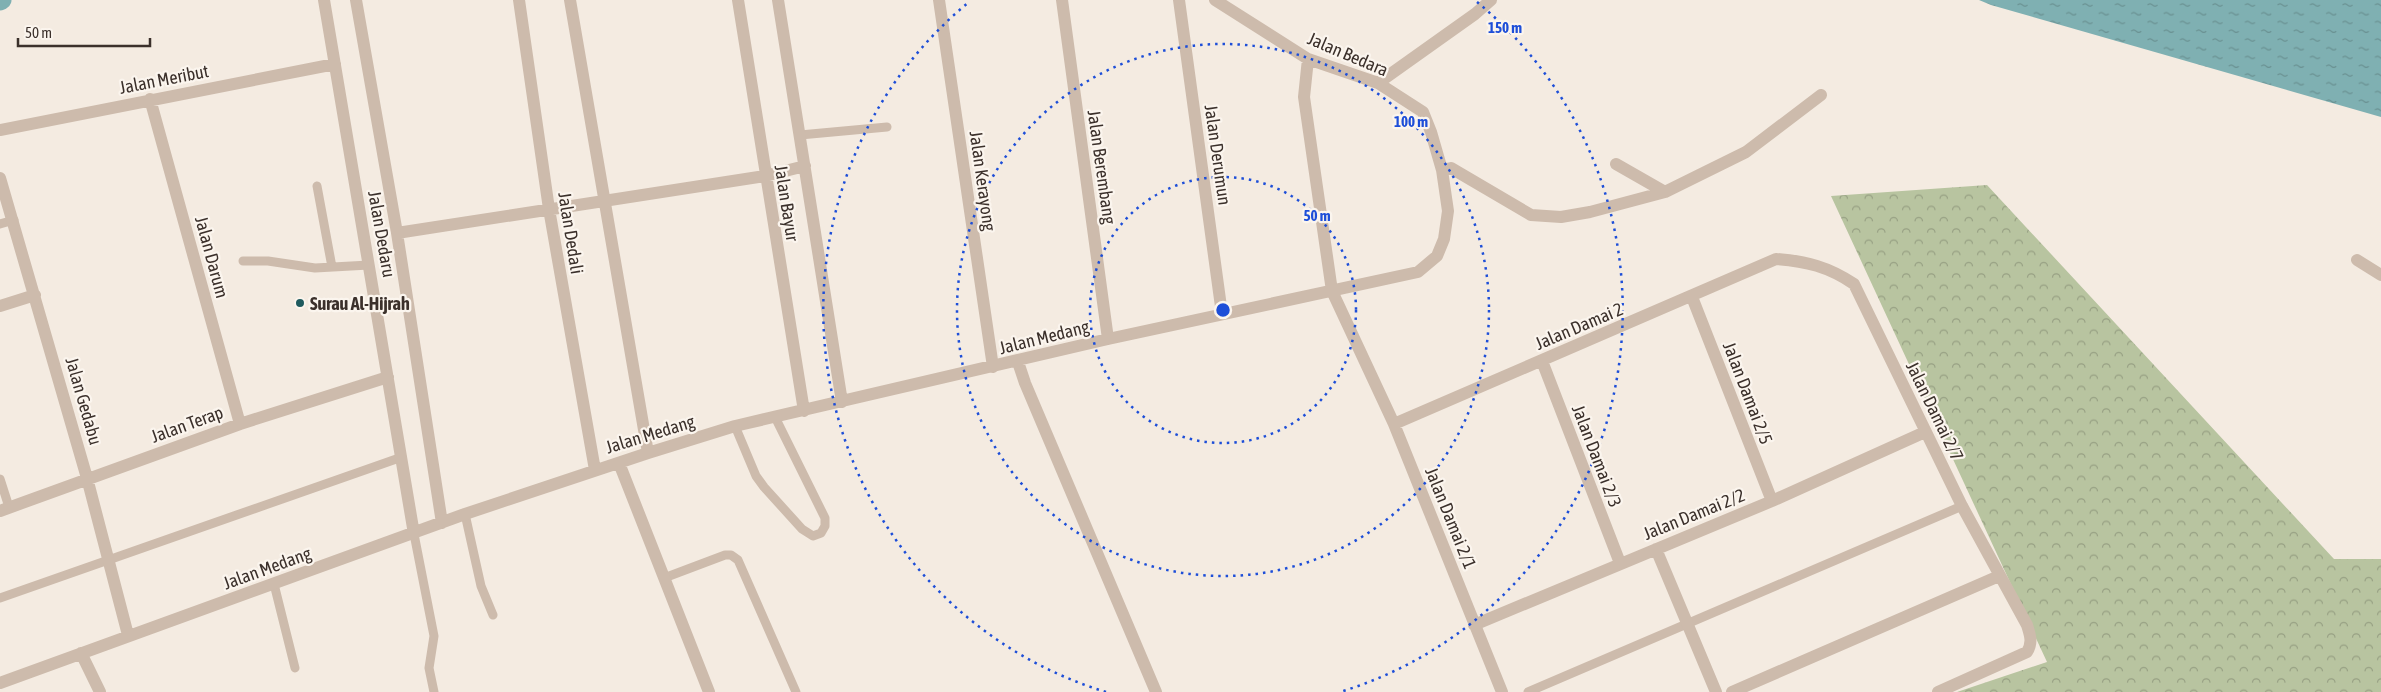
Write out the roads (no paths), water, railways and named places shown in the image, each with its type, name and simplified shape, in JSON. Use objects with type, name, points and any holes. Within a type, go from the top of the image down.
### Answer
[{"type":"street","name":"Jalan Dedaru","points":[[326,0],[335,64],[414,534]]},
{"type":"street","name":"Jalan Dedaru","points":[[356,0],[397,233],[442,523]]},
{"type":"street","name":"Jalan Dedali","points":[[519,0],[549,209],[594,470]]},
{"type":"street","points":[[570,0],[648,452]]},
{"type":"street","name":"Jalan Bayur","points":[[738,0],[804,411]]},
{"type":"street","name":"Jalan Bayur","points":[[778,0],[842,402]]},
{"type":"street","name":"Jalan Kerayong","points":[[939,0],[993,367]]},
{"type":"street","name":"Jalan Berembang","points":[[1062,0],[1108,339]]},
{"type":"street","name":"Jalan Derumun","points":[[1179,0],[1222,314]]},
{"type":"street","name":"Jalan Bedara","points":[[1214,0],[1308,59],[1378,83],[1422,112],[1431,132],[1442,170],[1448,211],[1444,239],[1437,256],[1418,272],[1332,291]]},
{"type":"street","points":[[1378,83],[1475,14],[1491,0]]},
{"type":"street","name":"Jalan Damai 2/1","points":[[1308,59],[1304,97],[1332,291],[1394,424],[1502,692]]},
{"type":"street","name":"Jalan Meribut","points":[[0,130],[335,64]]},
{"type":"street","points":[[1442,170],[1451,168],[1531,214],[1561,217],[1590,212],[1665,192],[1746,152],[1821,95]]},
{"type":"street","name":"Jalan Darum","points":[[150,100],[240,424]]},
{"type":"street","points":[[1616,164],[1665,192]]},
{"type":"street","points":[[397,233],[765,176],[805,166]]},
{"type":"street","name":"Jalan Gedabu","points":[[0,178],[14,220],[87,478],[128,635]]},
{"type":"street","name":"Jalan Damai 2","points":[[1394,424],[1692,297],[1776,258]]},
{"type":"street","name":"Jalan Damai 2/7","points":[[1776,258],[1806,261],[1830,270],[1854,284],[1962,506],[2027,625],[2031,638],[2031,645],[2027,652],[1938,692]]},
{"type":"street","points":[[2357,260],[2381,275]]},
{"type":"street","name":"Jalan Medang","points":[[0,683],[465,514],[648,452],[735,426],[1018,362],[1108,339],[1332,291]]},
{"type":"street","points":[[0,306],[35,295]]},
{"type":"street","name":"Jalan Damai 2/5","points":[[1692,297],[1772,501]]},
{"type":"street","name":"Jalan Damai 2/3","points":[[1542,361],[1620,563]]},
{"type":"street","points":[[1018,362],[1025,383],[1156,692]]},
{"type":"street","name":"Jalan Terap","points":[[4,509],[240,424],[388,377]]},
{"type":"street","name":"Jalan Damai 2/2","points":[[1474,626],[1620,563],[1772,501],[1925,432]]},
{"type":"street","points":[[619,463],[709,692]]},
{"type":"street","points":[[1656,549],[1716,692]]},
{"type":"street","points":[[1732,692],[1999,576]]},
{"type":"street","points":[[81,653],[100,692]]},
{"type":"lane","points":[[800,135],[887,127]]},
{"type":"lane","points":[[318,186],[332,267]]},
{"type":"lane","points":[[0,224],[14,220]]},
{"type":"lane","points":[[243,261],[268,261],[315,268],[369,264]]},
{"type":"lane","points":[[735,426],[756,476],[802,529],[813,536],[821,533],[825,526],[825,518],[776,417]]},
{"type":"lane","points":[[0,598],[402,456]]},
{"type":"lane","points":[[0,479],[4,509]]},
{"type":"lane","points":[[1528,692],[1962,506]]},
{"type":"lane","points":[[465,514],[481,586],[493,615]]},
{"type":"lane","points":[[414,534],[434,636],[429,668],[434,692]]},
{"type":"lane","points":[[664,578],[725,555],[731,555],[738,560],[796,692]]},
{"type":"lane","points":[[274,584],[295,668]]},
{"type":"water","points":[[1979,0],[2381,0],[2381,117],[1991,5]]},
{"type":"place","name":"Surau Al-Hijrah","points":[[300,303]]}]
